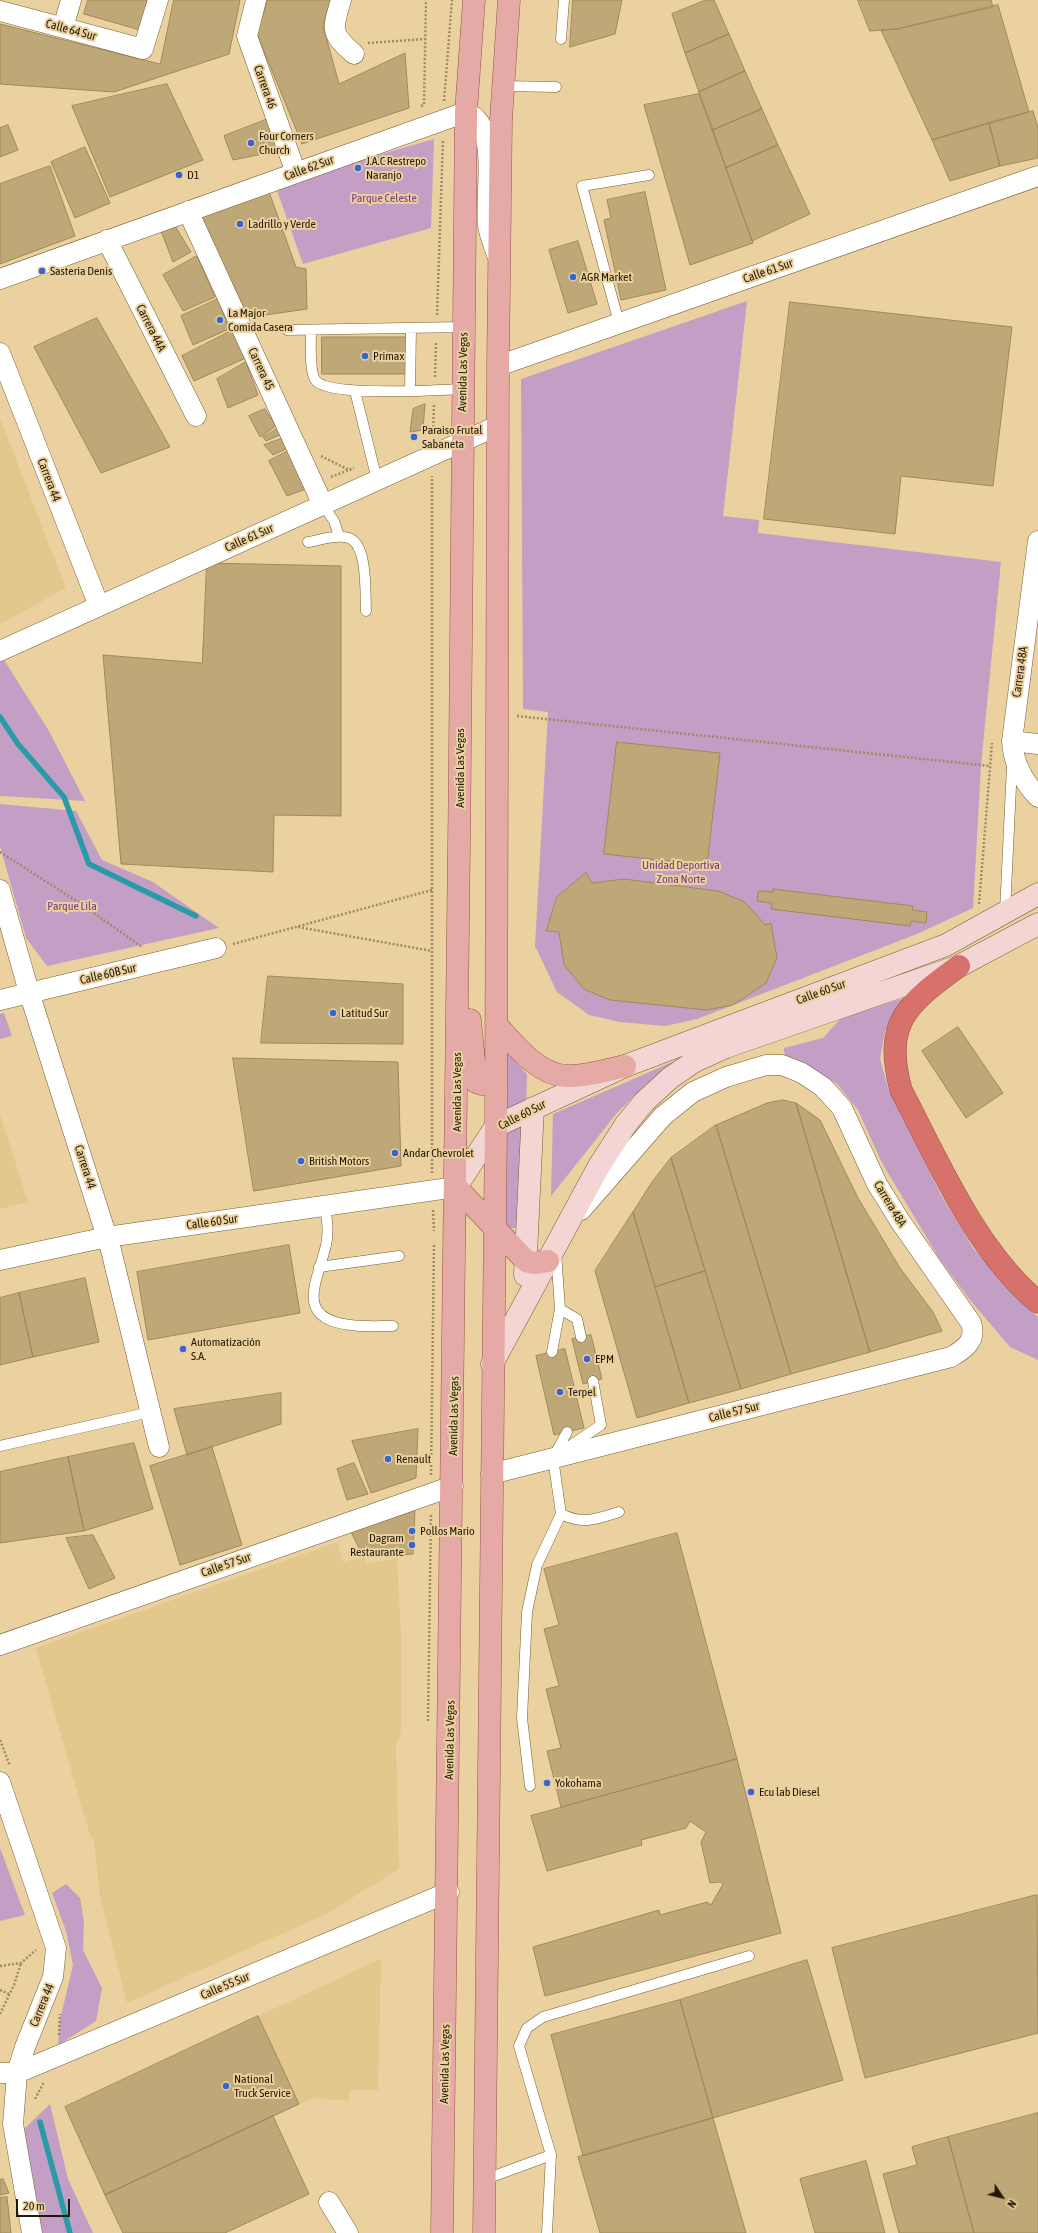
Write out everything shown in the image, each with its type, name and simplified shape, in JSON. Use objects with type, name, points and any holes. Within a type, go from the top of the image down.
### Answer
[{"type":"highway","points":[[959,966],[933,985],[905,1013],[895,1043],[894,1066],[901,1090],[972,1224],[1008,1273],[1038,1302]]},
{"type":"main road","name":"Avenida Las Vegas","points":[[442,2233],[449,1892],[466,112],[474,0]]},
{"type":"main road","points":[[484,2233],[486,2179],[492,1364],[496,1126],[497,426],[502,86],[509,0]]},
{"type":"main road","name":"Calle 60 Sur","points":[[456,1187],[496,1126],[625,1066],[929,953],[1038,894]]},
{"type":"main road","name":"Calle 60 Sur","points":[[492,1364],[599,1166],[626,1124],[644,1102],[670,1078],[695,1061],[758,1035],[959,966],[1038,924]]},
{"type":"main road","points":[[458,962],[472,1026],[475,1079],[478,1083],[496,1083]]},
{"type":"main road","points":[[496,1024],[517,1047],[533,1061],[555,1072],[568,1076],[580,1076],[625,1066]]},
{"type":"main road","points":[[524,1305],[533,1108]]},
{"type":"main road","points":[[456,1187],[526,1261],[534,1263],[552,1253]]},
{"type":"street","points":[[63,28],[71,0]]},
{"type":"street","name":"Calle 64 Sur","points":[[5,8],[63,28],[143,49],[158,0]]},
{"type":"street","name":"Carrera 46","points":[[256,0],[247,36],[296,173]]},
{"type":"street","points":[[341,0],[334,24],[338,39],[349,49]]},
{"type":"street","points":[[466,112],[475,116],[480,122],[485,135],[487,149],[488,226],[499,262]]},
{"type":"street","name":"Calle 62 Sur","points":[[0,279],[466,112]]},
{"type":"street","name":"Calle 61 Sur","points":[[498,366],[1038,176]]},
{"type":"street","name":"Carrera 45","points":[[188,211],[323,505]]},
{"type":"street","name":"Carrera 44A","points":[[107,240],[196,416]]},
{"type":"street","name":"Carrera 44","points":[[1,360],[76,533],[99,606]]},
{"type":"street","name":"Calle 61 Sur","points":[[0,651],[497,426]]},
{"type":"street","name":"Carrera 48A","points":[[1012,748],[1038,541]]},
{"type":"street","points":[[1038,744],[1012,748],[1028,786],[1038,797]]},
{"type":"street","name":"Carrera 44","points":[[0,890],[29,992],[107,1237],[159,1447]]},
{"type":"street","name":"Calle 60B Sur","points":[[0,1000],[216,948]]},
{"type":"street","name":"Calle 60 Sur","points":[[567,1226],[663,1116],[693,1092],[726,1077],[766,1065],[782,1066],[802,1073]]},
{"type":"street","name":"Carrera 48A","points":[[802,1073],[823,1087],[842,1108],[878,1184],[900,1221],[971,1323],[974,1331],[972,1340]]},
{"type":"street","name":"Calle 60 Sur","points":[[0,1260],[107,1237],[456,1187]]},
{"type":"street","name":"Calle 57 Sur","points":[[491,1474],[951,1357],[965,1349],[972,1340]]},
{"type":"street","name":"Calle 57 Sur","points":[[0,1645],[453,1486]]},
{"type":"street","name":"Carrera 44","points":[[0,1782],[56,1948],[53,1977],[25,2047],[9,2073],[13,2124],[32,2233]]},
{"type":"street","name":"Calle 55 Sur","points":[[9,2073],[58,2055],[449,1892]]},
{"type":"street","points":[[329,2202],[348,2233]]},
{"type":"lane","points":[[561,39],[564,0]]},
{"type":"lane","points":[[502,86],[556,87]]},
{"type":"lane","points":[[619,323],[582,186],[649,176]]},
{"type":"lane","points":[[287,330],[463,327]]},
{"type":"lane","points":[[410,390],[411,328]]},
{"type":"lane","points":[[311,330],[312,372],[316,381],[326,387],[355,391],[463,389]]},
{"type":"lane","points":[[355,391],[377,480]]},
{"type":"lane","points":[[323,505],[334,521],[339,536]]},
{"type":"lane","points":[[308,542],[339,536],[350,538],[358,545],[363,557],[366,611]]},
{"type":"lane","points":[[1005,912],[1012,748]]},
{"type":"lane","points":[[325,1206],[327,1222],[326,1245],[312,1292],[317,1310],[323,1317],[350,1325],[393,1326]]},
{"type":"lane","points":[[552,1253],[560,1309],[552,1352]]},
{"type":"lane","points":[[319,1267],[399,1256]]},
{"type":"lane","points":[[560,1309],[577,1319],[581,1337]]},
{"type":"lane","points":[[553,1458],[601,1425],[593,1381]]},
{"type":"lane","points":[[0,1446],[150,1412]]},
{"type":"lane","points":[[530,1786],[522,1718],[527,1612],[537,1565],[561,1514],[553,1458],[567,1432]]},
{"type":"lane","points":[[561,1514],[574,1521],[598,1519],[619,1512]]},
{"type":"lane","points":[[547,2233],[551,2155],[519,2046],[528,2028],[543,2017],[749,1956]]},
{"type":"lane","points":[[486,2179],[551,2155]]},
{"type":"path","points":[[419,108],[424,105],[426,0]]},
{"type":"path","points":[[444,87],[452,0]]},
{"type":"path","points":[[349,49],[425,39]]},
{"type":"path","points":[[432,1157],[432,455],[443,147]]},
{"type":"path","points":[[511,715],[990,766]]},
{"type":"path","points":[[978,912],[992,737]]},
{"type":"path","points":[[0,852],[78,902],[162,961]]},
{"type":"path","points":[[216,948],[432,890]]},
{"type":"path","points":[[296,927],[432,952]]},
{"type":"path","points":[[0,2014],[22,1963],[41,1946]]},
{"type":"path","points":[[0,1966],[22,1963]]},
{"type":"path","points":[[0,1990],[9,1994]]},
{"type":"path","points":[[32,2105],[58,2055]]},
{"type":"shaded area","points":[[0,418],[66,588],[0,624]]},
{"type":"shaded area","points":[[0,1114],[28,1202],[0,1209]]},
{"type":"shaded area","points":[[338,1542],[343,1562],[365,1556],[365,1564],[397,1558],[401,1633],[401,1732],[396,1746],[399,1869],[326,1914],[127,2003],[100,1896],[94,1841],[89,1832],[36,1648]]},
{"type":"shaded area","points":[[381,1959],[378,2090],[350,2090],[349,2101],[314,2098],[299,2104],[258,2016]]},
{"type":"green space","name":"Parque Celeste","points":[[434,139],[431,228],[303,264],[275,185]]},
{"type":"green space","name":"Unidad Deportiva Zona Norte","points":[[747,301],[723,516],[759,520],[758,533],[1001,562],[981,765],[973,908],[917,934],[697,1019],[665,1026],[620,1022],[589,1015],[557,992],[535,946],[548,712],[523,709],[521,379]]},
{"type":"green space","points":[[4,660],[49,731],[85,801],[0,796],[0,662]]},
{"type":"green space","name":"Parque Lila","points":[[0,804],[76,811],[102,860],[153,882],[219,928],[47,966],[26,938],[0,846]]},
{"type":"green space","points":[[905,998],[885,1031],[880,1059],[889,1091],[941,1195],[973,1248],[1015,1296],[1038,1317],[1038,1360],[1010,1347],[970,1300],[939,1258],[882,1163],[858,1110],[837,1084],[813,1069],[785,1061],[784,1048],[823,1038],[842,1017]]},
{"type":"green space","points":[[4,1013],[12,1036],[0,1039],[0,1014]]},
{"type":"green space","points":[[504,1050],[527,1074],[523,1228],[500,1228]]},
{"type":"green space","points":[[686,1056],[645,1085],[617,1113],[551,1196],[553,1114]]},
{"type":"green space","points":[[0,1848],[25,1915],[0,1921]]},
{"type":"green space","points":[[66,1884],[80,1898],[84,1922],[83,1950],[102,1988],[96,2021],[58,2045],[60,2020],[73,1965],[66,1931],[52,1893]]},
{"type":"green space","points":[[50,2104],[68,2179],[93,2233],[37,2233],[23,2130]]},
{"type":"building","points":[[88,0],[149,0],[140,30],[84,14]]},
{"type":"building","points":[[174,0],[240,0],[229,54],[114,92],[0,84],[0,24],[160,64]]},
{"type":"building","points":[[268,0],[331,0],[323,26],[339,84],[405,53],[409,108],[302,144],[257,34]]},
{"type":"building","points":[[573,0],[622,0],[615,34],[570,47]]},
{"type":"building","points":[[706,0],[714,0],[729,34],[685,53],[672,14]]},
{"type":"building","points":[[858,0],[991,0],[993,7],[897,29],[870,31]]},
{"type":"building","points":[[998,5],[1029,112],[932,140],[881,30],[897,29]]},
{"type":"building","points":[[729,34],[745,71],[699,92],[685,53]]},
{"type":"building","points":[[745,71],[762,109],[713,130],[699,92]]},
{"type":"building","points":[[167,84],[203,160],[110,197],[72,106]]},
{"type":"building","points":[[699,94],[753,243],[690,265],[644,105]]},
{"type":"building","points":[[762,109],[778,145],[726,168],[713,130]]},
{"type":"building","points":[[1033,111],[1038,128],[1038,158],[1000,166],[989,123]]},
{"type":"building","name":"Four Corners Church","points":[[268,119],[277,151],[233,160],[224,136]]},
{"type":"building","points":[[989,123],[1000,166],[950,181],[932,140]]},
{"type":"building","points":[[8,125],[18,150],[0,157],[0,128]]},
{"type":"building","points":[[778,145],[810,214],[752,241],[726,168]]},
{"type":"building","points":[[85,147],[110,203],[75,218],[51,162]]},
{"type":"building","points":[[50,166],[75,236],[0,264],[0,184]]},
{"type":"building","points":[[268,189],[296,267],[306,269],[307,309],[244,318],[197,215]]},
{"type":"building","points":[[645,192],[666,290],[621,300],[604,220],[611,218],[607,200]]},
{"type":"building","points":[[175,226],[191,252],[173,262],[161,231]]},
{"type":"building","name":"AGR Market","points":[[578,241],[597,304],[568,313],[549,250]]},
{"type":"building","points":[[197,256],[215,297],[183,311],[163,275]]},
{"type":"building","points":[[218,299],[229,329],[193,345],[181,316]]},
{"type":"building","points":[[790,302],[1012,327],[993,486],[901,476],[895,534],[764,519]]},
{"type":"building","points":[[97,318],[170,447],[101,473],[34,347]]},
{"type":"building","points":[[233,330],[246,358],[194,381],[182,356]]},
{"type":"building","name":"Primax","points":[[322,337],[408,337],[408,374],[322,374]]},
{"type":"building","points":[[246,362],[258,395],[228,408],[217,379]]},
{"type":"building","points":[[425,404],[423,430],[410,432],[413,409]]},
{"type":"building","points":[[265,409],[276,426],[260,437],[249,416]]},
{"type":"building","points":[[277,429],[282,434],[266,441],[263,437]]},
{"type":"building","points":[[281,439],[288,448],[273,455],[264,445]]},
{"type":"building","points":[[288,451],[306,489],[287,496],[269,461]]},
{"type":"building","points":[[207,563],[341,566],[341,816],[274,815],[273,872],[121,864],[103,655],[202,663]]},
{"type":"building","points":[[617,742],[720,753],[707,865],[604,854]]},
{"type":"building","points":[[586,873],[592,883],[624,879],[718,891],[745,902],[765,925],[771,923],[777,958],[766,983],[733,1005],[707,1010],[610,1000],[584,989],[564,965],[559,932],[546,931],[557,897]]},
{"type":"building","points":[[773,889],[913,906],[912,910],[927,912],[926,923],[911,921],[910,926],[771,909],[772,903],[757,901],[758,891],[773,892]]},
{"type":"building","name":"Latitud Sur","points":[[268,976],[403,984],[403,1044],[261,1043]]},
{"type":"building","points":[[958,1027],[1003,1093],[966,1118],[922,1051]]},
{"type":"building","points":[[233,1058],[398,1062],[401,1166],[254,1191]]},
{"type":"building","points":[[783,1100],[796,1103],[870,1352],[791,1374],[716,1125],[767,1103]]},
{"type":"building","points":[[796,1103],[820,1120],[858,1198],[900,1268],[933,1312],[942,1331],[870,1352]]},
{"type":"building","points":[[716,1125],[791,1374],[741,1389],[671,1158]]},
{"type":"building","points":[[671,1158],[705,1271],[655,1287],[633,1212],[652,1182]]},
{"type":"building","points":[[633,1212],[689,1403],[637,1418],[595,1271]]},
{"type":"building","points":[[289,1245],[300,1313],[148,1340],[137,1272]]},
{"type":"building","points":[[705,1271],[741,1389],[689,1403],[655,1287]]},
{"type":"building","points":[[85,1278],[99,1342],[33,1357],[19,1293]]},
{"type":"building","points":[[19,1293],[33,1357],[0,1365],[0,1298]]},
{"type":"building","name":"EPM","points":[[591,1335],[602,1379],[583,1384],[572,1339]]},
{"type":"building","name":"Terpel","points":[[565,1349],[584,1428],[554,1435],[536,1356]]},
{"type":"building","points":[[281,1393],[281,1424],[187,1455],[174,1409]]},
{"type":"building","name":"Renault","points":[[418,1429],[416,1478],[371,1493],[352,1441]]},
{"type":"building","points":[[134,1443],[153,1509],[84,1531],[68,1457]]},
{"type":"building","points":[[212,1447],[242,1545],[180,1565],[150,1466]]},
{"type":"building","points":[[68,1457],[84,1531],[0,1543],[0,1472]]},
{"type":"building","points":[[354,1463],[368,1494],[347,1500],[337,1469]]},
{"type":"building","points":[[415,1509],[413,1554],[381,1557],[361,1552],[351,1532]]},
{"type":"building","points":[[677,1533],[737,1759],[561,1807],[547,1751],[561,1748],[546,1689],[559,1686],[544,1629],[559,1625],[544,1569]]},
{"type":"building","points":[[93,1535],[115,1578],[89,1589],[66,1538]]},
{"type":"building","points":[[737,1759],[781,1933],[545,1996],[533,1947],[659,1910],[660,1915],[707,1902],[711,1905],[723,1884],[720,1882],[710,1883],[701,1842],[706,1832],[690,1821],[686,1828],[641,1840],[642,1845],[547,1871],[531,1816]]},
{"type":"building","points":[[1037,1895],[1038,2033],[865,2078],[832,1948]]},
{"type":"building","points":[[807,1960],[843,2080],[713,2118],[680,2000]]},
{"type":"building","points":[[680,2000],[713,2118],[583,2156],[551,2035]]},
{"type":"building","points":[[258,2016],[299,2104],[105,2195],[65,2107]]},
{"type":"building","points":[[1038,2113],[1038,2233],[974,2233],[948,2137]]},
{"type":"building","points":[[273,2116],[309,2194],[225,2233],[123,2233],[105,2195]]},
{"type":"building","points":[[713,2118],[746,2233],[600,2233],[578,2157]]},
{"type":"building","points":[[948,2137],[974,2233],[899,2233],[883,2174],[917,2165],[912,2147]]},
{"type":"building","points":[[866,2161],[885,2233],[815,2233],[800,2179]]},
{"type":"building","points":[[3,2179],[9,2193],[0,2195],[0,2180]]},
{"type":"building","points":[[7,2197],[11,2233],[0,2233],[0,2198]]},
{"type":"waterway","points":[[0,717],[18,744],[64,797],[89,864],[196,916]]},
{"type":"waterway","points":[[40,2122],[70,2233]]},
{"type":"place","name":"Four Corners Church","points":[[251,143]]},
{"type":"place","name":"J.A.C Restrepo Naranjo","points":[[358,168]]},
{"type":"place","name":"D1","points":[[179,175]]},
{"type":"place","name":"Ladrillo y Verde","points":[[240,224]]},
{"type":"place","name":"Sasteria Denis","points":[[42,271]]},
{"type":"place","name":"AGR Market","points":[[573,277]]},
{"type":"place","name":"La Major Comida Casera","points":[[220,320]]},
{"type":"place","name":"Primax","points":[[365,356]]},
{"type":"place","name":"Paraiso Frutal Sabaneta","points":[[414,437]]},
{"type":"place","name":"Latitud Sur","points":[[333,1013]]},
{"type":"place","name":"Andar Chevrolet","points":[[395,1153]]},
{"type":"place","name":"British Motors","points":[[301,1161]]},
{"type":"place","name":"Automatización S.A.","points":[[183,1349]]},
{"type":"place","name":"EPM","points":[[587,1359]]},
{"type":"place","name":"Terpel","points":[[560,1392]]},
{"type":"place","name":"Renault","points":[[388,1459]]},
{"type":"place","name":"Pollos Mario","points":[[412,1531]]},
{"type":"place","name":"Dagram Restaurante","points":[[412,1545]]},
{"type":"place","name":"Yokohama","points":[[547,1783]]},
{"type":"place","name":"Ecu lab Diesel","points":[[751,1792]]},
{"type":"place","name":"National Truck Service","points":[[226,2086]]}]
